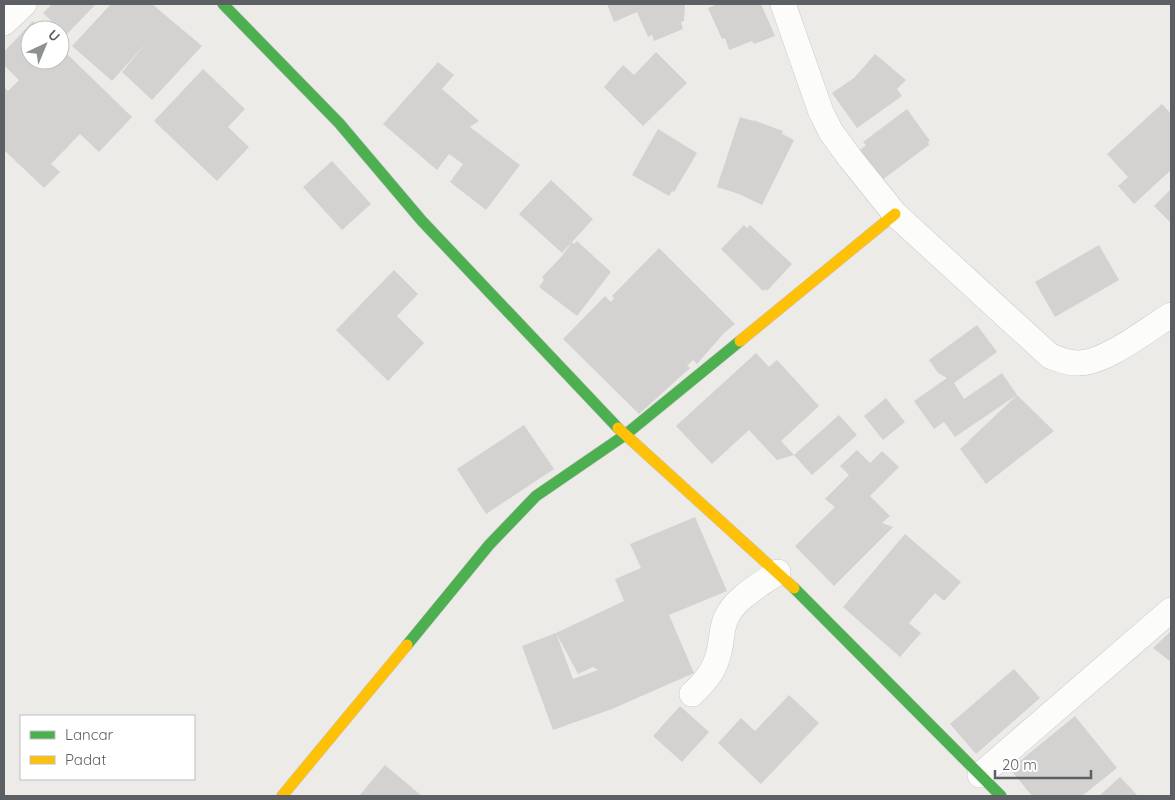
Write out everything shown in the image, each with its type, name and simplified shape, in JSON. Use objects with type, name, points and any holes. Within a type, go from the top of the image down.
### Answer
[{"type":"street","points":[[4,23],[24,4]]},
{"type":"street","points":[[223,4],[339,123],[422,221],[625,435],[778,572],[1001,796]]},
{"type":"street","points":[[783,4],[821,112],[839,144],[895,214],[1050,356],[1077,364],[1093,361],[1108,355],[1171,315]]},
{"type":"street","points":[[282,796],[489,545],[521,510],[536,496],[625,435],[895,214]]},
{"type":"street","points":[[692,694],[711,673],[719,652],[721,633],[727,617],[736,603],[778,572]]},
{"type":"street","points":[[980,775],[1171,610]]},
{"type":"building","points":[[52,4],[96,4],[70,31],[70,20],[50,20],[43,13]]},
{"type":"building","points":[[111,4],[152,4],[202,46],[152,100],[122,72],[148,41],[112,81],[72,46]]},
{"type":"building","points":[[607,4],[685,4],[684,21],[681,22],[683,29],[654,41],[652,35],[648,37],[637,12],[614,22]]},
{"type":"building","points":[[718,4],[761,4],[775,36],[754,44],[752,41],[729,50],[725,38],[722,39],[708,8]]},
{"type":"building","points":[[20,35],[20,70],[70,70],[70,57],[132,117],[99,152],[80,134],[51,164],[60,172],[44,188],[4,150],[4,87],[8,91],[19,80],[4,65],[4,52]]},
{"type":"building","points":[[656,52],[687,83],[643,126],[604,87],[623,65],[634,75]]},
{"type":"building","points":[[875,54],[906,80],[897,89],[902,96],[857,128],[832,93],[854,78]]},
{"type":"building","points":[[438,62],[454,75],[442,89],[479,121],[470,127],[520,165],[486,210],[450,182],[463,164],[449,154],[437,170],[383,124]]},
{"type":"building","points":[[203,69],[245,109],[228,127],[249,147],[217,181],[154,121]]},
{"type":"building","points":[[1162,104],[1171,114],[1171,170],[1134,204],[1118,186],[1128,177],[1107,154]]},
{"type":"building","points":[[907,109],[930,141],[928,142],[929,145],[882,180],[860,150],[866,145],[863,142]]},
{"type":"building","points":[[740,117],[783,131],[782,134],[794,140],[762,205],[739,194],[717,187]]},
{"type":"building","points":[[658,129],[697,153],[674,192],[672,191],[669,196],[632,175]]},
{"type":"building","points":[[332,161],[371,204],[342,230],[303,187]]},
{"type":"building","points":[[551,180],[593,219],[562,253],[519,214]]},
{"type":"building","points":[[1171,189],[1171,223],[1154,206]]},
{"type":"building","points":[[744,225],[747,228],[750,225],[792,264],[767,291],[765,289],[763,291],[721,249]]},
{"type":"building","points":[[577,241],[611,272],[577,316],[539,287],[544,280],[542,277],[562,256],[572,242],[574,244]]},
{"type":"building","points":[[1099,245],[1119,280],[1055,317],[1035,282]]},
{"type":"building","points":[[659,248],[735,324],[724,333],[697,364],[693,360],[687,366],[690,368],[639,414],[563,339],[605,296],[611,302],[614,298],[612,296]]},
{"type":"building","points":[[394,270],[418,294],[397,316],[424,343],[388,381],[336,330]]},
{"type":"building","points":[[977,325],[997,352],[954,383],[964,399],[1002,373],[1017,395],[955,437],[944,422],[934,429],[914,401],[947,378],[938,373],[929,360]]},
{"type":"building","points":[[756,353],[769,367],[777,360],[819,406],[781,441],[794,455],[777,460],[749,430],[712,464],[676,426]]},
{"type":"building","points":[[1017,395],[1054,431],[986,484],[960,449]]},
{"type":"building","points":[[886,398],[905,422],[883,440],[864,416]]},
{"type":"building","points":[[839,415],[857,435],[812,475],[794,455]]},
{"type":"building","points":[[524,425],[554,469],[486,514],[457,469]]},
{"type":"building","points":[[857,450],[870,463],[882,451],[899,467],[870,496],[890,516],[882,523],[893,527],[834,586],[795,546],[835,507],[825,499],[849,475],[840,466]]},
{"type":"building","points":[[695,517],[727,591],[669,615],[694,673],[612,709],[553,730],[522,646],[556,633],[624,601],[615,579],[641,568],[630,544]],"holes":[[[556,633],[578,674],[593,667],[598,670],[573,679]]]},
{"type":"building","points":[[905,534],[961,582],[944,601],[935,593],[909,623],[921,633],[900,657],[843,607]]},
{"type":"building","points":[[1171,631],[1171,662],[1153,648]]},
{"type":"building","points":[[1014,669],[1040,698],[976,754],[950,724]]},
{"type":"building","points":[[789,695],[819,723],[761,784],[718,743],[741,718],[755,731]]},
{"type":"building","points":[[680,706],[709,732],[682,762],[653,736]]},
{"type":"building","points":[[1075,716],[1117,768],[1082,796],[1032,796],[1010,769]]},
{"type":"building","points":[[385,765],[422,796],[359,796]]},
{"type":"building","points":[[1120,777],[1138,796],[1099,796]]},
{"type":"traffic: fast","points":[[223,4],[339,123],[422,221],[618,428]]},
{"type":"traffic: fast","points":[[407,645],[489,545],[536,496],[625,435],[740,341]]},
{"type":"traffic: fast","points":[[794,588],[1001,796]]},
{"type":"traffic: slow","points":[[740,341],[895,214]]},
{"type":"traffic: slow","points":[[618,428],[794,588]]},
{"type":"traffic: slow","points":[[282,796],[407,645]]}]
